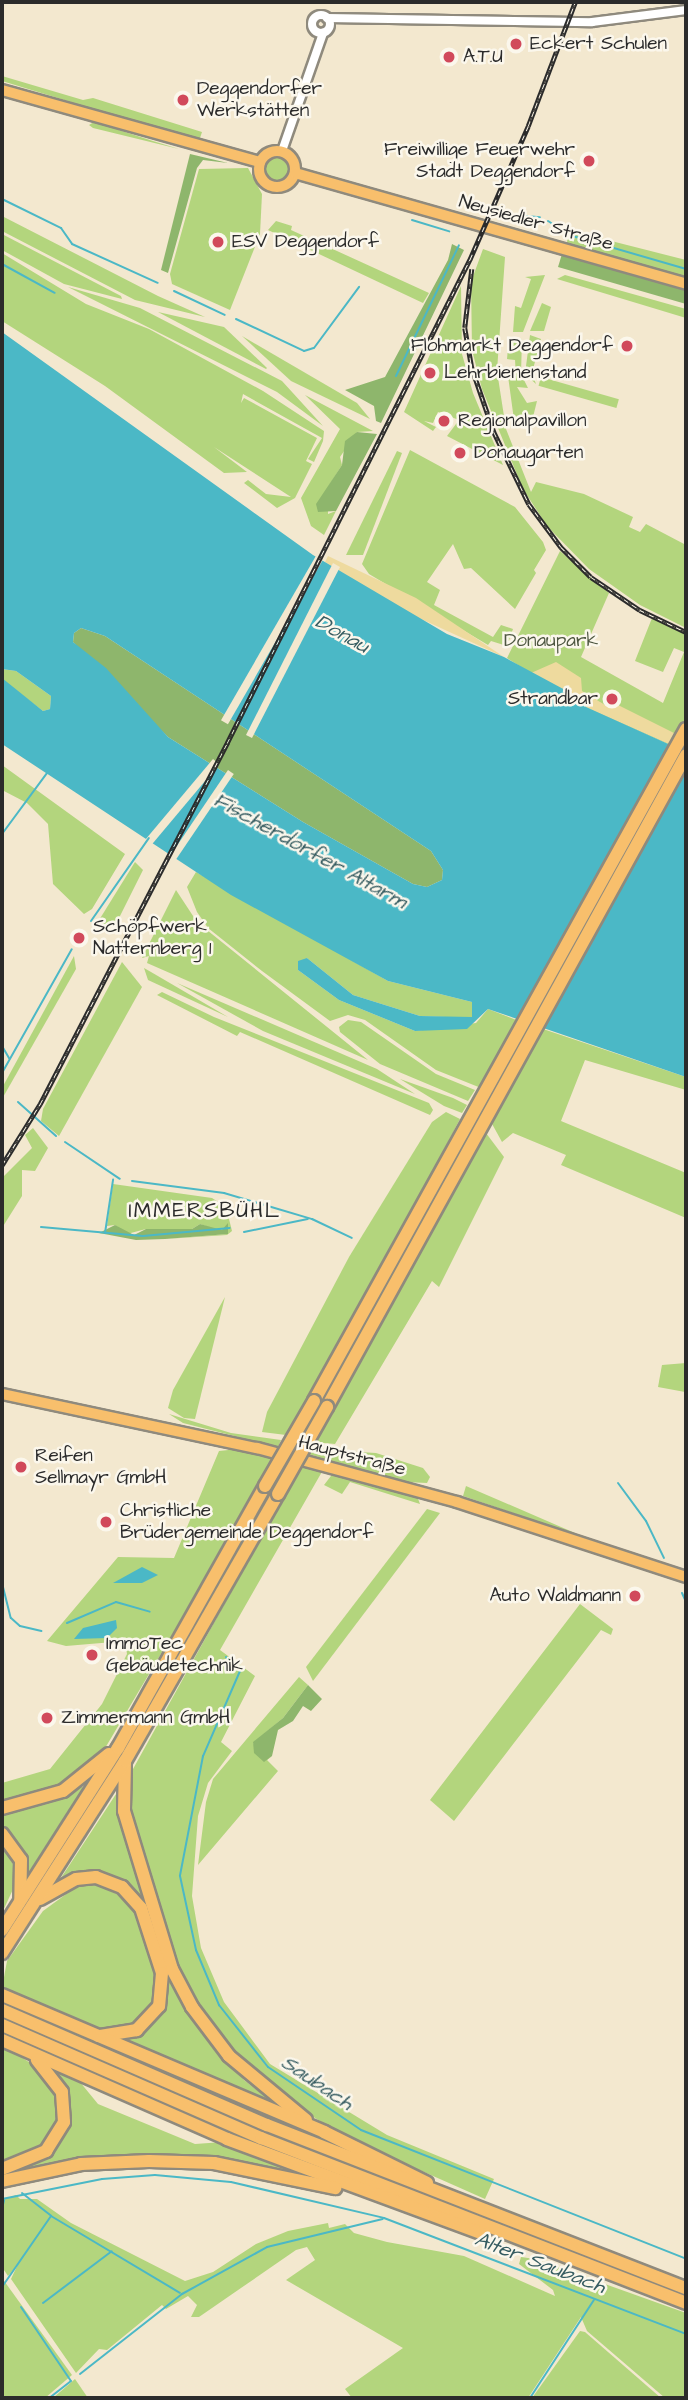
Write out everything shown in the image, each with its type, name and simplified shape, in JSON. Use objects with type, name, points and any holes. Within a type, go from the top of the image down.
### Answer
[{"type":"highway","points":[[2,1953],[125,1761],[327,1407],[686,729]]},
{"type":"highway","points":[[2,1930],[118,1748],[265,1486],[686,755]]},
{"type":"highway","points":[[2,1808],[63,1791],[118,1748]]},
{"type":"highway","points":[[125,1761],[128,1826],[172,1969],[186,1995],[236,2062],[324,2132]]},
{"type":"highway","points":[[2,1834],[21,1860],[19,1903]]},
{"type":"highway","points":[[37,1901],[71,1881],[89,1877],[122,1886],[141,1908],[162,1973],[159,2007],[137,2030],[94,2037]]},
{"type":"highway","points":[[2,1995],[94,2037],[324,2132],[422,2178],[434,2191]]},
{"type":"highway","points":[[2,2010],[267,2125],[686,2288]]},
{"type":"highway","points":[[2,2025],[261,2138],[686,2303]]},
{"type":"highway","points":[[2,2040],[363,2192],[518,2245],[542,2248]]},
{"type":"highway","points":[[2,2169],[46,2151],[64,2122],[59,2086],[25,2051]]},
{"type":"highway","points":[[2,2181],[81,2164],[149,2161],[214,2163],[363,2192]]},
{"type":"main road","points":[[2,90],[260,162]]},
{"type":"main road","points":[[282,151],[294,160],[295,173],[287,185],[272,187],[261,178],[260,162],[268,153],[282,151]]},
{"type":"main road","name":"Neusiedler Straße","points":[[295,173],[686,284]]},
{"type":"main road","name":"Hauptstraße","points":[[2,1394],[257,1448],[457,1502],[686,1577]]},
{"type":"street","points":[[320,33],[314,19],[328,21],[348,17],[620,20],[686,10]]},
{"type":"street","points":[[282,151],[320,33],[328,21]]},
{"type":"green space","points":[[2,76],[83,100],[93,98],[202,132],[199,141],[2,81]]},
{"type":"green space","points":[[94,122],[179,149],[93,128],[89,125]]},
{"type":"green space","points":[[190,154],[228,163],[203,160],[197,168],[168,273],[161,270]]},
{"type":"green space","points":[[277,155],[287,159],[291,169],[287,179],[277,183],[267,179],[263,169],[267,159]]},
{"type":"green space","name":"ESV Deggendorf","points":[[248,168],[262,194],[260,234],[230,310],[172,284],[170,274],[199,169]]},
{"type":"green space","points":[[2,216],[158,296],[205,317],[135,300],[2,231]]},
{"type":"green space","points":[[276,221],[292,226],[291,230],[429,293],[423,303],[268,230]]},
{"type":"green space","points":[[568,230],[686,260],[686,277],[567,244]]},
{"type":"green space","points":[[2,234],[121,296],[122,299],[64,284],[2,250]]},
{"type":"green space","points":[[452,244],[464,250],[381,423],[376,421],[374,406],[345,390],[385,377],[448,260]]},
{"type":"green space","points":[[483,249],[505,257],[497,371],[506,429],[531,492],[536,482],[584,494],[633,517],[629,527],[640,532],[646,524],[686,545],[686,628],[640,605],[589,569],[547,526],[523,489],[482,389],[472,350],[471,282]]},
{"type":"green space","points":[[2,253],[86,304],[149,329],[263,391],[324,431],[323,441],[314,462],[308,459],[322,438],[243,394],[241,403],[244,398],[317,438],[306,461],[312,464],[295,498],[277,508],[244,483],[248,480],[266,494],[291,497],[214,447],[247,472],[224,473],[105,386],[2,321]]},
{"type":"green space","points":[[562,254],[686,288],[686,304],[558,267]]},
{"type":"green space","points":[[545,275],[523,332],[513,332],[515,306],[521,308],[531,279],[525,277]]},
{"type":"green space","points":[[565,275],[686,309],[686,318],[557,279]]},
{"type":"green space","points":[[461,286],[462,354],[473,393],[503,465],[447,436],[459,420],[438,412],[433,423],[424,421],[436,427],[433,431],[404,412]]},
{"type":"green space","points":[[68,287],[140,308],[282,381],[323,426],[277,392]]},
{"type":"green space","points":[[542,303],[551,307],[544,331],[530,331]]},
{"type":"green space","points":[[158,312],[224,327],[267,368],[266,369]]},
{"type":"green space","points":[[530,335],[541,339],[532,373],[536,384],[525,374]]},
{"type":"green space","points":[[242,336],[357,403],[370,419],[291,381]]},
{"type":"green space","points":[[509,337],[522,339],[521,374],[528,388],[517,387],[527,403],[537,401],[531,425],[514,420],[508,376],[516,376],[515,360],[507,359]]},
{"type":"green space","points":[[541,377],[619,399],[616,408],[539,386]]},
{"type":"green space","points":[[305,395],[373,431],[357,432],[340,457],[342,465],[328,487],[328,514],[336,511],[324,535],[311,526],[301,498],[340,429]]},
{"type":"green space","points":[[357,432],[377,434],[336,511],[318,512],[316,504],[342,465],[345,441]]},
{"type":"green space","points":[[410,450],[515,507],[543,542],[546,550],[515,609],[471,568],[464,569],[453,544],[427,582],[440,590],[434,605],[493,637],[501,625],[513,629],[507,646],[491,641],[488,645],[369,574],[362,564]]},
{"type":"green space","points":[[397,451],[402,453],[363,555],[346,555]]},
{"type":"green space","name":"Donaupark","points":[[560,551],[609,593],[581,657],[663,703],[684,652],[674,648],[663,672],[635,661],[652,618],[686,633],[686,752],[585,707],[507,658]]},
{"type":"green space","points":[[81,628],[105,636],[431,851],[443,870],[442,880],[427,887],[413,884],[303,822],[168,737],[73,642],[74,633]]},
{"type":"green space","points":[[2,669],[16,671],[51,696],[50,709],[43,711],[2,680]]},
{"type":"green space","points":[[2,765],[125,854],[92,909],[84,914],[53,884],[48,824],[27,803],[2,790]]},
{"type":"green space","points":[[135,862],[143,870],[118,920],[108,926],[96,925]]},
{"type":"green space","points":[[196,872],[388,981],[472,1002],[472,1018],[420,1016],[353,995],[307,958],[298,970],[339,1000],[415,1031],[476,1023],[488,1009],[519,1021],[481,1088],[436,1070],[365,1020],[348,1015],[330,1021],[262,971],[208,928],[197,912],[187,887]]},
{"type":"green space","points":[[176,890],[197,922],[368,1060],[147,963],[149,956],[142,958]]},
{"type":"green space","points":[[74,956],[76,969],[2,1099],[2,1088]]},
{"type":"green space","points":[[122,962],[142,987],[59,1136],[41,1121],[43,1109]]},
{"type":"green space","points":[[144,968],[151,972],[228,1017],[148,980]]},
{"type":"green space","points":[[177,983],[377,1069],[415,1094],[263,1031]]},
{"type":"green space","points":[[162,992],[214,1017],[429,1103],[433,1110],[430,1115],[240,1032],[237,1036],[157,995]]},
{"type":"green space","points":[[348,1020],[361,1022],[436,1074],[475,1090],[468,1101],[380,1064],[340,1032],[339,1027]]},
{"type":"green space","points":[[543,1029],[686,1077],[686,1090],[585,1060],[561,1121],[686,1173],[686,1218],[561,1165],[566,1155],[513,1133],[502,1142],[491,1122]]},
{"type":"green space","points":[[400,1079],[467,1105],[462,1113],[444,1106]]},
{"type":"green space","points":[[446,1112],[460,1119],[370,1291],[286,1435],[262,1432],[267,1412],[349,1257],[432,1122]]},
{"type":"green space","points":[[33,1128],[48,1148],[35,1171],[22,1170],[22,1196],[2,1228],[2,1178],[32,1148],[25,1135]]},
{"type":"green space","points":[[486,1133],[504,1157],[439,1287],[432,1281],[335,1444],[314,1442]]},
{"type":"green space","points":[[113,1184],[212,1198],[226,1207],[232,1231],[227,1235],[165,1239],[228,1234],[200,1224],[192,1229],[146,1229],[127,1234],[115,1225],[107,1226]]},
{"type":"green space","points":[[228,1223],[228,1234],[165,1239],[136,1240],[99,1233],[115,1225],[134,1235],[146,1229],[192,1229],[200,1224],[222,1230]]},
{"type":"green space","points":[[225,1297],[195,1419],[184,1418],[168,1408],[173,1390]]},
{"type":"green space","points":[[686,1363],[685,1392],[658,1387],[662,1365]]},
{"type":"green space","points":[[169,1414],[231,1433],[281,1440],[278,1447],[183,1423]]},
{"type":"green space","points":[[238,1449],[277,1458],[101,1755],[61,1788],[2,1804],[2,1783],[50,1769],[102,1704],[127,1654],[125,1641],[66,1646],[47,1641],[118,1557],[174,1558],[219,1451]]},
{"type":"green space","points":[[310,1449],[376,1453],[423,1468],[430,1477],[427,1483],[406,1482],[308,1454]]},
{"type":"green space","points":[[302,1464],[323,1470],[220,1650],[255,1676],[221,1742],[232,1751],[208,1783],[198,1816],[192,1896],[201,1948],[224,2002],[270,2064],[387,2135],[494,2179],[485,2199],[345,2137],[274,2092],[223,2042],[193,2000],[178,1968],[129,1815],[127,1789],[133,1769]]},
{"type":"green space","points":[[334,1472],[417,1496],[420,1504],[350,1482],[342,1494],[324,1485]]},
{"type":"green space","points":[[466,1486],[575,1533],[575,1534],[463,1496]]},
{"type":"green space","points":[[427,1509],[440,1513],[313,1681],[306,1667]]},
{"type":"green space","points":[[580,1604],[613,1629],[611,1635],[601,1630],[454,1821],[430,1800]]},
{"type":"green space","points":[[299,1677],[308,1685],[283,1718],[253,1743],[264,1761],[272,1756],[267,1760],[278,1771],[198,1865],[206,1802],[213,1779]]},
{"type":"green space","points":[[308,1685],[322,1699],[311,1711],[303,1706],[293,1721],[278,1730],[272,1756],[264,1762],[254,1753],[253,1742],[283,1718]]},
{"type":"green space","points":[[81,1786],[85,1789],[26,1879],[2,1830],[2,1814],[48,1803]]},
{"type":"green space","points":[[118,1791],[126,1843],[157,1936],[190,2014],[244,2080],[281,2109],[120,2041],[154,2022],[164,2001],[145,1911],[114,1881],[57,1884]]},
{"type":"green space","points":[[2,1843],[15,1868],[15,1885],[2,1913]]},
{"type":"green space","points":[[80,1884],[101,1886],[124,1898],[133,1909],[156,1976],[157,1994],[150,2013],[136,2026],[107,2032],[83,2026],[2,1988],[7,1961],[43,1911]]},
{"type":"green space","points":[[2,2045],[43,2071],[56,2092],[58,2118],[43,2146],[2,2163]]},
{"type":"green space","points":[[54,2071],[80,2082],[98,2104],[195,2144],[223,2142],[302,2175],[193,2158],[2,2176],[2,2172],[44,2157],[68,2094]]},
{"type":"green space","points":[[16,2195],[20,2199],[37,2199],[71,2223],[185,2281],[213,2272],[256,2244],[288,2231],[328,2223],[329,2228],[345,2224],[354,2233],[387,2242],[464,2256],[555,2296],[553,2290],[519,2264],[521,2257],[535,2259],[686,2313],[686,2398],[665,2398],[587,2331],[581,2317],[528,2398],[352,2398],[345,2389],[403,2348],[286,2280],[315,2260],[307,2247],[296,2250],[199,2317],[191,2317],[197,2305],[188,2296],[166,2309],[162,2305],[107,2350],[99,2349],[76,2373],[11,2279],[18,2264],[8,2276],[2,2267],[2,2200]]},
{"type":"green space","points":[[2,2278],[72,2375],[45,2398],[2,2398]]},
{"type":"green space","points":[[580,2331],[585,2332],[661,2398],[532,2398]]},
{"type":"green space","points":[[75,2379],[88,2398],[53,2398]]},
{"type":"sand","points":[[328,556],[416,598],[504,657],[408,613],[325,562]]},
{"type":"sand","points":[[556,662],[581,678],[582,691],[605,705],[612,702],[674,733],[669,744],[585,707],[531,673]]},
{"type":"water","points":[[2,332],[313,555],[447,634],[504,657],[580,698],[586,707],[686,752],[686,1077],[488,1009],[467,1029],[415,1031],[339,1000],[298,970],[298,961],[307,958],[353,995],[420,1016],[472,1017],[472,1002],[388,981],[231,895],[2,744],[2,678],[43,711],[50,709],[51,696],[16,671],[2,669]],"holes":[[[81,628],[105,636],[431,851],[443,870],[442,880],[427,887],[413,884],[303,822],[168,737],[106,668],[73,642],[74,633]]]},
{"type":"water","points":[[142,1567],[158,1575],[142,1583],[113,1583]]},
{"type":"water","points":[[116,1620],[117,1628],[107,1638],[74,1639],[83,1628]]},
{"type":"pier","points":[[317,554],[324,558],[228,724],[221,720]]},
{"type":"pier","points":[[333,563],[340,567],[252,738],[246,735]]},
{"type":"pier","points":[[213,759],[219,764],[150,847],[144,842]]},
{"type":"pier","points":[[228,770],[234,774],[174,863],[168,859]]},
{"type":"waterway","points":[[2,199],[61,228],[72,244],[158,283]]},
{"type":"waterway","points":[[502,214],[540,217]]},
{"type":"waterway","points":[[412,220],[449,231]]},
{"type":"waterway","points":[[548,221],[556,226]]},
{"type":"waterway","points":[[569,235],[686,269]]},
{"type":"waterway","points":[[396,376],[459,245]]},
{"type":"waterway","points":[[2,264],[55,293]]},
{"type":"waterway","points":[[236,319],[304,351],[314,348],[359,287]]},
{"type":"waterway","points":[[174,291],[225,315]]},
{"type":"waterway","points":[[2,834],[47,773]]},
{"type":"waterway","points":[[91,921],[149,838]]},
{"type":"waterway","name":"Saubach","points":[[2,1073],[72,949]]},
{"type":"waterway","points":[[2,1046],[9,1058]]},
{"type":"waterway","points":[[18,1102],[56,1136]]},
{"type":"waterway","points":[[65,1142],[120,1179]]},
{"type":"waterway","points":[[105,1233],[113,1180]]},
{"type":"waterway","points":[[132,1181],[224,1193],[312,1219],[352,1238]]},
{"type":"waterway","points":[[244,1232],[308,1219]]},
{"type":"waterway","points":[[41,1227],[143,1236],[230,1228]]},
{"type":"waterway","points":[[618,1483],[646,1521],[664,1558]]},
{"type":"waterway","name":"Saubach","points":[[2,1583],[11,1618],[20,1626],[41,1631]]},
{"type":"waterway","points":[[682,1593],[686,1602]]},
{"type":"waterway","name":"Saubach","points":[[67,1623],[116,1602],[150,1612]]},
{"type":"waterway","name":"Saubach","points":[[226,1657],[240,1671],[203,1756],[180,1876],[196,1950],[219,2005],[268,2067],[361,2130],[686,2259]]},
{"type":"waterway","name":"Alter Saubach","points":[[2,2199],[102,2179],[155,2175],[231,2182],[384,2218],[686,2334]]},
{"type":"waterway","points":[[22,2193],[51,2216],[180,2293]]},
{"type":"waterway","points":[[2,2209],[4,2200]]},
{"type":"waterway","points":[[2,2287],[51,2216]]},
{"type":"waterway","points":[[80,2374],[182,2294],[267,2247],[383,2219]]},
{"type":"waterway","points":[[43,2303],[112,2251]]},
{"type":"waterway","name":"Alter Saubach","points":[[530,2398],[594,2300]]},
{"type":"waterway","points":[[21,2307],[71,2381],[49,2398]]},
{"type":"railway","points":[[2,1165],[40,1104],[227,743],[470,259],[528,126],[575,2]]},
{"type":"railway","points":[[472,269],[465,328],[472,368],[494,432],[529,504],[561,547],[591,577],[640,610],[686,632]]},
{"type":"place","name":"Eckert Schulen","points":[[516,44]]},
{"type":"place","name":"A.T.U","points":[[449,57]]},
{"type":"place","name":"Deggendorfer Werkstätten","points":[[183,100]]},
{"type":"place","name":"Freiwillige Feuerwehr Stadt Deggendorf","points":[[589,161]]},
{"type":"place","name":"ESV Deggendorf","points":[[218,242]]},
{"type":"place","name":"Flohmarkt Deggendorf","points":[[627,346]]},
{"type":"place","name":"Lehrbienenstand","points":[[430,373]]},
{"type":"place","name":"Regionalpavillon","points":[[444,421]]},
{"type":"place","name":"Donaugarten","points":[[460,453]]},
{"type":"place","name":"Strandbar","points":[[612,699]]},
{"type":"place","name":"Schöpfwerk Natternberg 1","points":[[79,938]]},
{"type":"place","name":"Reifen Sellmayr GmbH","points":[[21,1467]]},
{"type":"place","name":"Christliche Brüdergemeinde Deggendorf","points":[[106,1522]]},
{"type":"place","name":"Auto Waldmann","points":[[635,1596]]},
{"type":"place","name":"ImmoTec Gebäudetechnik","points":[[92,1655]]},
{"type":"place","name":"Zimmermann GmbH","points":[[47,1718]]},
{"type":"district","name":"IMMERSBÜHL","points":[[205,1211]]},
{"type":"water label","name":"Donau","points":[[342,634]]},
{"type":"water label","name":"Fischerdorfer Altarm","points":[[310,851]]}]
